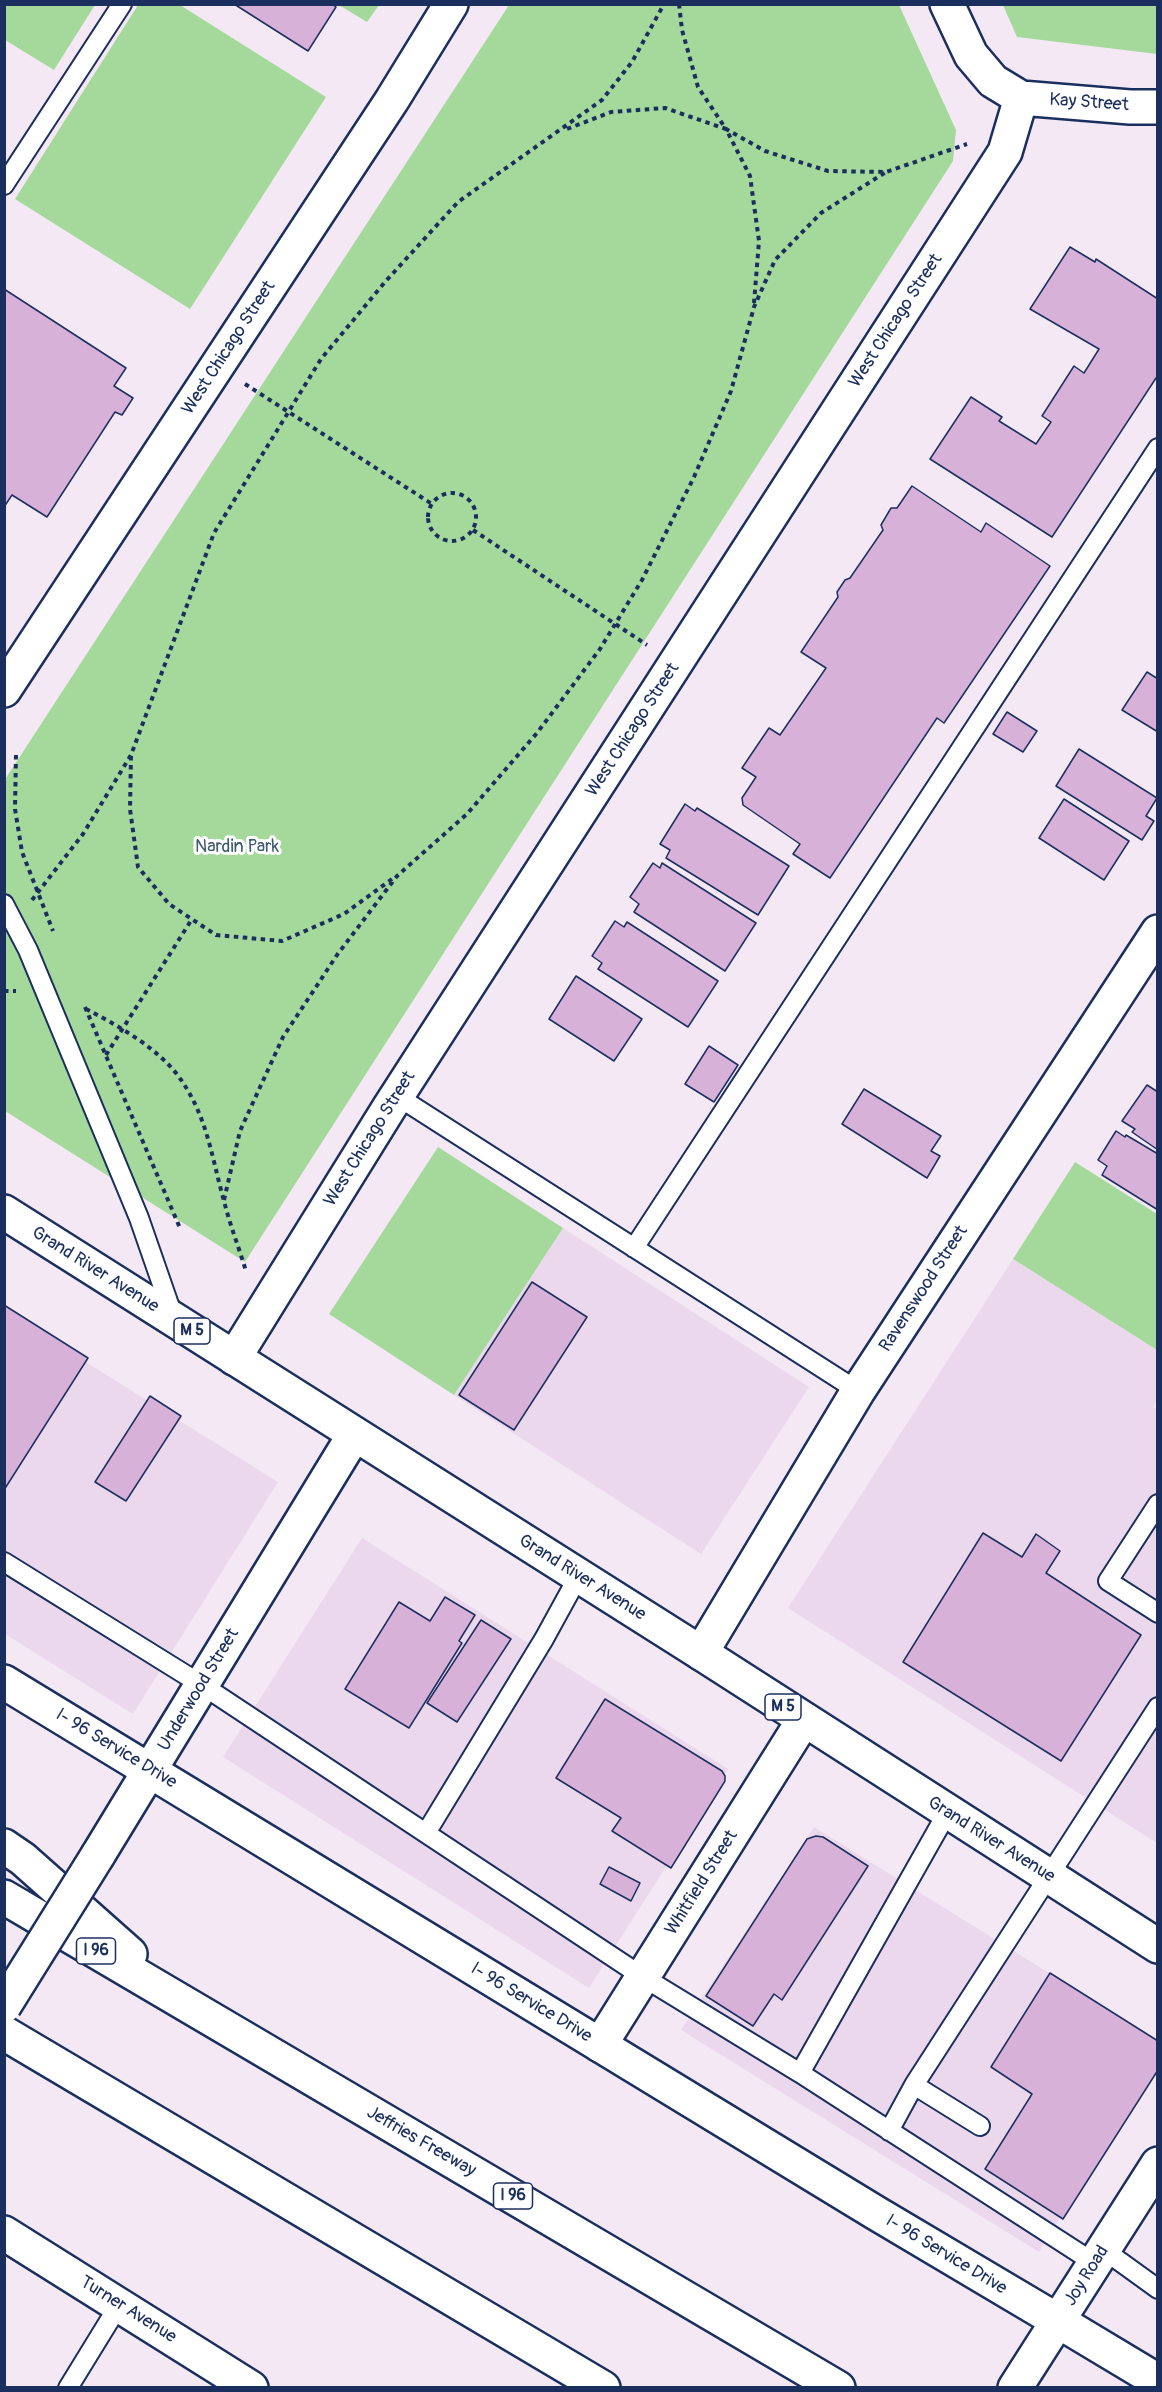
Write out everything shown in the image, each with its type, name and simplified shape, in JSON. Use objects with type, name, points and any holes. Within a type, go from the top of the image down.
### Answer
[{"type":"main road","name":"West Chicago Street","points":[[4,690],[392,100],[451,4]]},
{"type":"main road","points":[[947,4],[971,56],[993,81],[1022,98]]},
{"type":"main road","name":"West Chicago Street","points":[[234,1358],[397,1096],[1005,152],[1022,98]]},
{"type":"main road","name":"Kay Street","points":[[1022,98],[1130,107],[1158,106]]},
{"type":"main road","name":"Ravenswood Street","points":[[701,1653],[858,1391],[1158,932]]},
{"type":"main road","name":"Grand River Avenue","points":[[4,1212],[701,1653],[947,1813],[1047,1876],[1154,1937]]},
{"type":"main road","name":"Underwood Street","points":[[4,2006],[151,1770],[354,1435]]},
{"type":"main road","name":"I- 96 Service Drive","points":[[4,1682],[1158,2381]]},
{"type":"main road","name":"Whitfield Street","points":[[600,2045],[803,1721]]},
{"type":"main road","points":[[4,1846],[23,1859],[188,2005]]},
{"type":"main road","name":"Jeffries Freeway","points":[[4,1897],[838,2388]]},
{"type":"main road","points":[[4,2033],[603,2388]]},
{"type":"main road","name":"Joy Road","points":[[1015,2388],[1158,2164]]},
{"type":"main road","name":"Turner Avenue","points":[[4,2233],[251,2388]]},
{"type":"lane","points":[[4,186],[122,4]]},
{"type":"lane","points":[[634,1248],[1158,448]]},
{"type":"lane","points":[[9,912],[47,996],[139,1218],[174,1320]]},
{"type":"lane","points":[[397,1096],[858,1391]]},
{"type":"lane","points":[[1158,1504],[1107,1581],[1158,1613]]},
{"type":"lane","points":[[4,1562],[202,1685],[643,1977],[800,2073],[889,2131],[1158,2289]]},
{"type":"lane","points":[[426,1833],[544,1639],[578,1577]]},
{"type":"lane","points":[[889,2131],[914,2085],[1158,1707]]},
{"type":"lane","points":[[800,2073],[947,1813]]},
{"type":"lane","points":[[914,2085],[980,2126]]},
{"type":"lane","points":[[68,2388],[119,2305]]},
{"type":"path","points":[[9,912],[38,893],[83,834],[131,755],[214,533],[321,359],[385,282],[458,202],[602,100],[632,62],[664,4]]},
{"type":"path","points":[[679,4],[682,30],[698,87],[726,129],[750,176],[759,241],[754,307]]},
{"type":"path","points":[[561,131],[611,112],[664,108],[726,129],[765,151],[828,171],[886,172]]},
{"type":"path","points":[[131,755],[130,809],[138,867],[169,904],[216,935],[282,941],[344,914],[397,876],[467,814],[537,733],[600,649],[642,580],[694,477],[731,391],[754,307],[775,260],[820,213],[886,172],[968,144]]},
{"type":"path","points":[[217,366],[432,504]]},
{"type":"path","points":[[447,493],[465,497],[476,512],[472,530],[457,541],[438,538],[428,522],[428,513],[432,504],[447,493]]},
{"type":"path","points":[[472,530],[676,664]]},
{"type":"path","points":[[15,755],[15,809],[20,842],[57,942]]},
{"type":"path","points":[[224,1200],[240,1131],[283,1037],[337,955],[397,876]]},
{"type":"path","points":[[106,1055],[192,920]]},
{"type":"path","points":[[4,991],[26,991],[86,1009],[142,1043],[175,1072],[200,1112],[215,1155],[224,1200],[246,1271]]},
{"type":"path","points":[[82,1000],[180,1228]]},
{"type":"shaded area","points":[[563,1228],[809,1387],[701,1554],[454,1395]]},
{"type":"shaded area","points":[[1013,1259],[1157,1350],[1157,1399],[1153,1407],[1158,1410],[1157,1843],[788,1608]]},
{"type":"shaded area","points":[[4,1311],[278,1482],[133,1714],[5,1634]]},
{"type":"shaded area","points":[[362,1538],[728,1769],[589,1988],[223,1757]]},
{"type":"shaded area","points":[[814,1827],[1157,2040],[1157,2061],[1039,2252],[681,2030]]},
{"type":"green space","points":[[379,4],[367,22],[339,5]]},
{"type":"green space","points":[[4,5],[95,5],[54,70],[5,40]]},
{"type":"green space","points":[[138,5],[180,5],[326,97],[190,309],[15,199]]},
{"type":"green space","name":"Nardin Park","points":[[509,5],[899,5],[956,130],[953,161],[245,1262],[5,1111],[4,781]]},
{"type":"green space","points":[[1003,5],[1157,5],[1157,54],[1017,37]]},
{"type":"green space","points":[[438,1147],[563,1228],[454,1395],[329,1314]]},
{"type":"green space","points":[[1075,1162],[1157,1214],[1157,1350],[1013,1259]]},
{"type":"building","points":[[234,4],[332,4],[336,7],[308,51]]},
{"type":"building","points":[[1070,247],[1095,262],[1096,259],[1158,299],[1158,375],[1052,537],[930,459],[971,397],[1002,417],[999,421],[1036,444],[1051,422],[1042,416],[1074,366],[1084,373],[1099,349],[1030,309]]},
{"type":"building","points":[[4,289],[126,368],[114,386],[133,398],[122,415],[115,412],[47,517],[12,495],[4,507]]},
{"type":"building","points":[[912,486],[981,532],[986,523],[1050,566],[944,723],[937,718],[830,878],[793,854],[800,844],[743,805],[742,798],[756,777],[742,768],[769,728],[780,735],[826,668],[801,652],[838,597],[837,592],[845,580],[850,578],[883,530],[881,525],[891,508],[897,508]]},
{"type":"building","points":[[1147,672],[1158,679],[1158,732],[1122,710]]},
{"type":"building","points":[[1007,712],[1037,731],[1023,752],[993,734]]},
{"type":"building","points":[[1079,749],[1157,798],[1146,816],[1154,821],[1142,840],[1056,786]]},
{"type":"building","points":[[1064,799],[1129,841],[1104,880],[1039,838]]},
{"type":"building","points":[[685,804],[695,811],[697,808],[789,866],[758,915],[666,858],[670,850],[660,844]]},
{"type":"building","points":[[653,863],[660,868],[662,863],[756,923],[725,971],[634,912],[639,904],[630,897]]},
{"type":"building","points":[[615,921],[624,927],[627,922],[718,981],[688,1027],[598,969],[602,963],[592,956]]},
{"type":"building","points":[[576,976],[642,1019],[614,1061],[549,1019]]},
{"type":"building","points":[[709,1046],[738,1065],[714,1102],[685,1084]]},
{"type":"building","points":[[1147,1085],[1158,1092],[1158,1150],[1132,1132],[1135,1129],[1122,1121]]},
{"type":"building","points":[[864,1089],[941,1136],[931,1151],[940,1156],[927,1178],[842,1124]]},
{"type":"building","points":[[1116,1131],[1158,1154],[1158,1210],[1102,1175],[1107,1166],[1098,1160]]},
{"type":"building","points":[[532,1282],[587,1317],[514,1430],[459,1395]]},
{"type":"building","points":[[4,1305],[88,1358],[4,1490]]},
{"type":"building","points":[[150,1396],[181,1416],[126,1501],[95,1482]]},
{"type":"building","points":[[983,1533],[1022,1557],[1036,1534],[1060,1551],[1046,1573],[1141,1635],[1061,1761],[903,1662]]},
{"type":"building","points":[[445,1597],[475,1615],[459,1641],[462,1643],[409,1728],[345,1689],[399,1602],[430,1621]]},
{"type":"building","points":[[481,1620],[511,1639],[457,1722],[427,1703]]},
{"type":"building","points":[[605,1699],[722,1771],[725,1776],[725,1781],[671,1868],[612,1831],[621,1818],[556,1778]]},
{"type":"building","points":[[816,1836],[823,1837],[868,1866],[782,2000],[774,1994],[753,2026],[706,1996],[807,1839]]},
{"type":"building","points":[[609,1867],[640,1883],[631,1901],[600,1884]]},
{"type":"building","points":[[1050,1973],[1158,2041],[1158,2070],[1063,2219],[985,2169],[1032,2094],[991,2067]]}]
